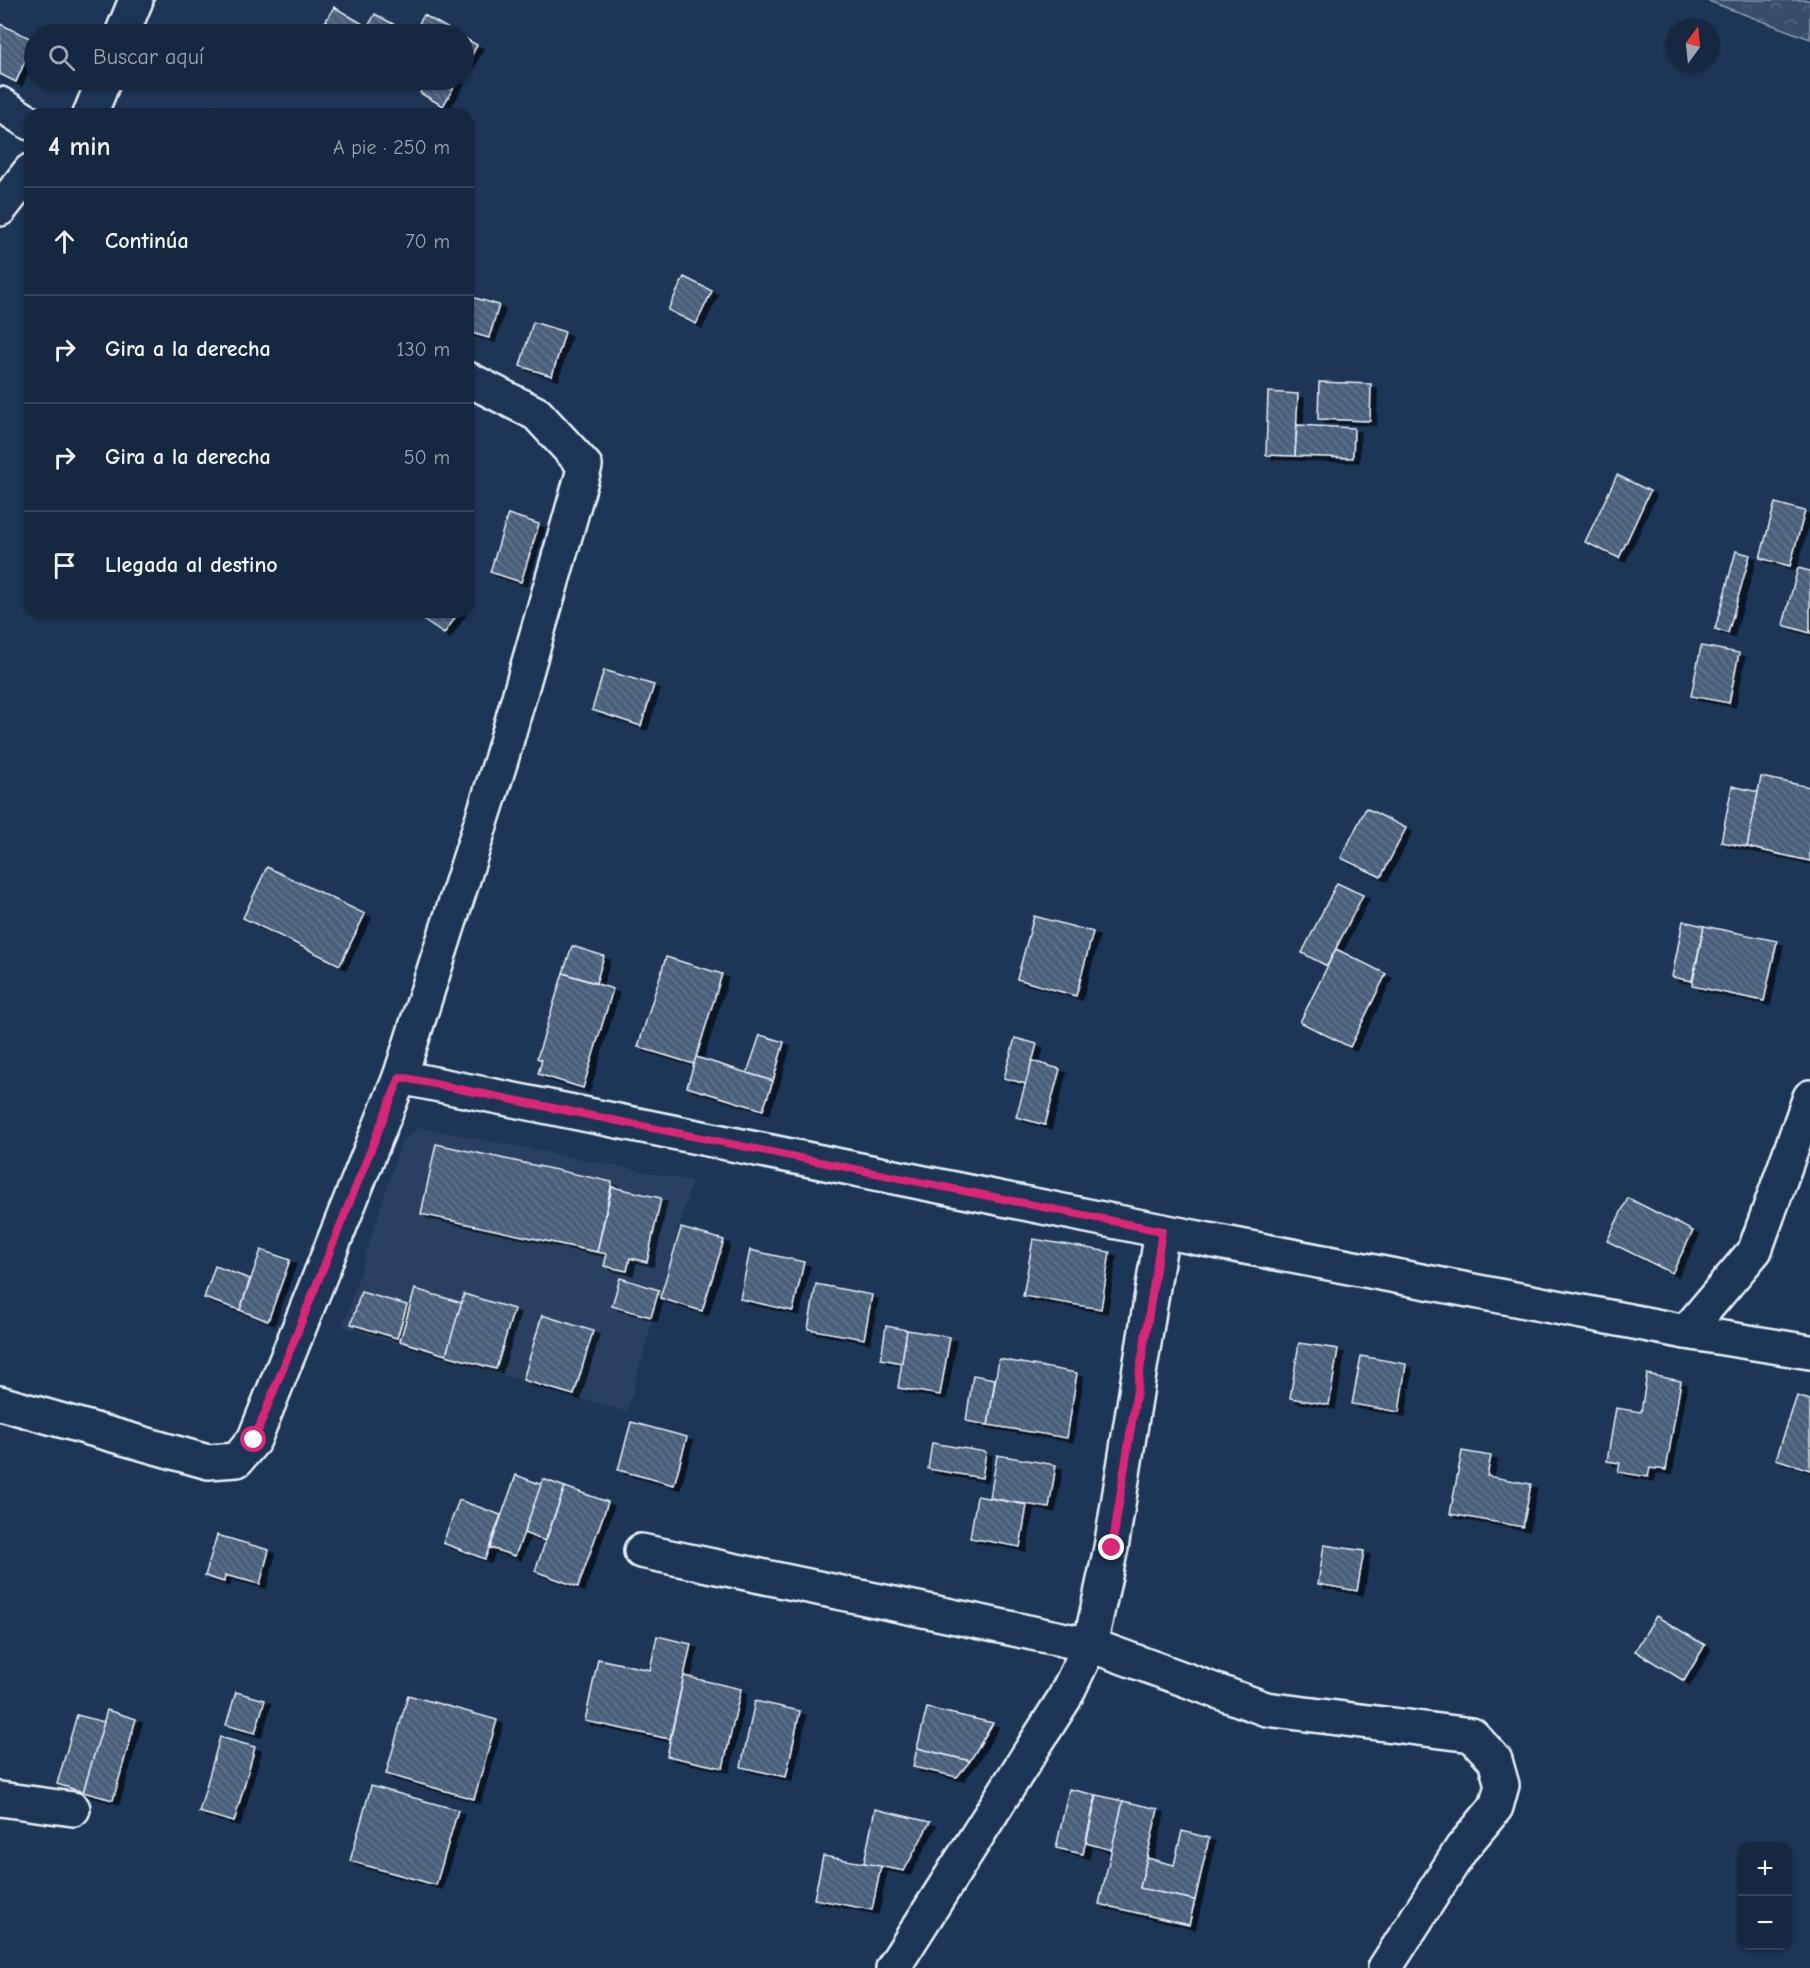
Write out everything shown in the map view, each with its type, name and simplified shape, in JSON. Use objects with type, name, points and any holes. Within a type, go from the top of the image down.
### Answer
[{"type":"street","points":[[126,24],[136,0]]},
{"type":"street","points":[[92,108],[100,90]]},
{"type":"street","points":[[0,104],[24,119]]},
{"type":"street","points":[[0,209],[24,179]]},
{"type":"street","points":[[0,1403],[208,1462],[237,1460],[254,1440],[400,1077],[501,760],[585,466],[537,414],[474,382]]},
{"type":"street","points":[[400,1077],[1162,1231],[1686,1332],[1810,1352]]},
{"type":"street","points":[[1686,1332],[1755,1250],[1810,1097]]},
{"type":"street","points":[[893,1968],[1064,1699],[1090,1645],[1112,1548],[1162,1231]]},
{"type":"street","points":[[641,1551],[1090,1645],[1266,1709],[1472,1735],[1495,1760],[1502,1785],[1496,1807],[1462,1848],[1385,1968]]},
{"type":"street","points":[[0,1799],[72,1809]]},
{"type":"shaded area","points":[[419,1127],[692,1181],[627,1412],[343,1327],[401,1142]]},
{"type":"green space","points":[[1706,0],[1810,0],[1810,39]]},
{"type":"building","points":[[334,7],[363,24],[324,24]]},
{"type":"building","points":[[375,14],[393,24],[370,24]]},
{"type":"building","points":[[424,15],[440,24],[419,24]]},
{"type":"building","points":[[0,24],[24,35],[24,63],[16,82],[0,74]]},
{"type":"building","points":[[422,90],[452,90],[443,106],[420,93]]},
{"type":"building","points":[[684,277],[712,291],[696,324],[668,310]]},
{"type":"building","points":[[474,298],[499,305],[489,338],[474,334]]},
{"type":"building","points":[[533,322],[565,332],[552,376],[520,366]]},
{"type":"building","points":[[1319,382],[1371,384],[1370,421],[1318,419]]},
{"type":"building","points":[[1268,392],[1298,394],[1295,456],[1266,455]]},
{"type":"building","points":[[1297,425],[1354,428],[1353,458],[1295,456]]},
{"type":"building","points":[[1617,475],[1650,491],[1619,558],[1585,542]]},
{"type":"building","points":[[1775,503],[1805,511],[1790,566],[1760,558]]},
{"type":"building","points":[[508,514],[539,524],[521,582],[490,572]]},
{"type":"building","points":[[1736,551],[1750,555],[1728,633],[1715,629]]},
{"type":"building","points":[[1798,568],[1810,571],[1810,633],[1783,625]]},
{"type":"building","points":[[424,618],[455,618],[444,634],[423,620]]},
{"type":"building","points":[[1701,646],[1739,653],[1729,703],[1691,696]]},
{"type":"building","points":[[604,670],[654,685],[641,726],[592,710]]},
{"type":"building","points":[[1761,777],[1810,787],[1810,861],[1747,847]]},
{"type":"building","points":[[1732,786],[1758,792],[1747,847],[1721,842]]},
{"type":"building","points":[[1366,808],[1406,828],[1381,877],[1341,858]]},
{"type":"building","points":[[267,867],[365,914],[340,965],[243,918]]},
{"type":"building","points":[[1337,883],[1363,895],[1327,966],[1302,953]]},
{"type":"building","points":[[1034,916],[1093,932],[1076,996],[1017,979]]},
{"type":"building","points":[[1683,921],[1704,926],[1692,981],[1672,977]]},
{"type":"building","points":[[1704,926],[1777,941],[1764,1001],[1692,986]]},
{"type":"building","points":[[572,946],[604,956],[596,983],[563,973]]},
{"type":"building","points":[[1336,949],[1386,974],[1350,1047],[1300,1022]]},
{"type":"building","points":[[666,957],[722,974],[694,1064],[638,1047]]},
{"type":"building","points":[[563,973],[613,989],[583,1088],[538,1074],[542,1060],[537,1058]]},
{"type":"building","points":[[760,1035],[784,1042],[773,1081],[747,1073]]},
{"type":"building","points":[[1015,1038],[1037,1044],[1026,1084],[1004,1078]]},
{"type":"building","points":[[696,1057],[773,1081],[763,1110],[687,1087]]},
{"type":"building","points":[[1032,1061],[1060,1069],[1045,1125],[1016,1117]]},
{"type":"building","points":[[436,1144],[612,1182],[597,1252],[421,1214]]},
{"type":"building","points":[[612,1187],[661,1198],[647,1262],[630,1258],[627,1271],[604,1266],[607,1254],[597,1252]]},
{"type":"building","points":[[1628,1198],[1693,1231],[1672,1273],[1607,1241]]},
{"type":"building","points":[[681,1228],[724,1240],[702,1311],[660,1298]]},
{"type":"building","points":[[1033,1239],[1110,1252],[1101,1309],[1023,1296]]},
{"type":"building","points":[[261,1250],[290,1260],[268,1321],[240,1310]]},
{"type":"building","points":[[750,1250],[804,1262],[793,1311],[740,1299]]},
{"type":"building","points":[[215,1266],[250,1279],[240,1310],[204,1298]]},
{"type":"building","points":[[620,1278],[659,1290],[651,1317],[612,1306]]},
{"type":"building","points":[[816,1284],[872,1295],[864,1339],[808,1329]]},
{"type":"building","points":[[415,1289],[462,1303],[446,1355],[400,1341]]},
{"type":"building","points":[[361,1292],[407,1305],[397,1338],[351,1324]]},
{"type":"building","points":[[464,1294],[514,1309],[496,1369],[446,1355]]},
{"type":"building","points":[[542,1315],[593,1331],[574,1395],[523,1380]]},
{"type":"building","points":[[886,1326],[907,1330],[902,1363],[881,1359]]},
{"type":"building","points":[[907,1330],[950,1337],[940,1395],[898,1388]]},
{"type":"building","points":[[1299,1343],[1338,1349],[1329,1405],[1290,1398]]},
{"type":"building","points":[[1361,1356],[1406,1364],[1399,1412],[1352,1404]]},
{"type":"building","points":[[999,1359],[1077,1373],[1067,1438],[988,1425]]},
{"type":"building","points":[[1647,1374],[1681,1381],[1666,1470],[1650,1468],[1648,1477],[1618,1472],[1620,1463],[1607,1461],[1616,1408],[1641,1412]]},
{"type":"building","points":[[973,1375],[995,1379],[988,1425],[966,1421]]},
{"type":"building","points":[[1797,1396],[1810,1400],[1810,1470],[1776,1459]]},
{"type":"building","points":[[631,1422],[687,1437],[674,1485],[618,1470]]},
{"type":"building","points":[[932,1443],[986,1452],[982,1478],[928,1469]]},
{"type":"building","points":[[1462,1451],[1491,1456],[1487,1476],[1531,1484],[1523,1527],[1450,1514]]},
{"type":"building","points":[[997,1455],[1056,1465],[1049,1508],[990,1498]]},
{"type":"building","points":[[516,1475],[542,1485],[515,1556],[490,1548]]},
{"type":"building","points":[[543,1479],[565,1487],[545,1541],[524,1533]]},
{"type":"building","points":[[565,1487],[608,1502],[578,1587],[535,1571]]},
{"type":"building","points":[[977,1496],[1027,1505],[1020,1547],[970,1538]]},
{"type":"building","points":[[459,1500],[501,1515],[485,1559],[443,1543]]},
{"type":"building","points":[[217,1535],[269,1550],[260,1584],[225,1575],[224,1582],[205,1576]]},
{"type":"building","points":[[1324,1545],[1364,1551],[1357,1591],[1318,1584]]},
{"type":"building","points":[[1656,1616],[1705,1645],[1684,1681],[1635,1651]]},
{"type":"building","points":[[657,1636],[691,1644],[670,1739],[585,1721],[598,1659],[650,1670]]},
{"type":"building","points":[[684,1676],[741,1689],[723,1768],[667,1756]]},
{"type":"building","points":[[236,1692],[265,1700],[255,1733],[226,1725]]},
{"type":"building","points":[[408,1695],[497,1720],[474,1799],[386,1774]]},
{"type":"building","points":[[755,1701],[800,1711],[786,1777],[741,1767]]},
{"type":"building","points":[[927,1708],[993,1723],[970,1761],[917,1748]]},
{"type":"building","points":[[107,1710],[136,1719],[113,1800],[83,1792]]},
{"type":"building","points":[[77,1715],[104,1722],[83,1792],[57,1784]]},
{"type":"building","points":[[220,1737],[255,1747],[234,1822],[199,1812]]},
{"type":"building","points":[[917,1748],[970,1761],[957,1777],[913,1767]]},
{"type":"building","points":[[371,1786],[458,1810],[436,1885],[350,1861]]},
{"type":"building","points":[[1069,1789],[1096,1795],[1083,1854],[1056,1848]]},
{"type":"building","points":[[1097,1795],[1123,1801],[1112,1850],[1086,1843]]},
{"type":"building","points":[[1123,1801],[1158,1809],[1140,1888],[1195,1900],[1189,1925],[1099,1904]]},
{"type":"building","points":[[875,1809],[930,1822],[904,1871],[864,1863]]},
{"type":"building","points":[[1182,1831],[1209,1838],[1195,1900],[1140,1888],[1147,1858],[1174,1865]]},
{"type":"building","points":[[823,1856],[881,1866],[872,1910],[814,1899]]},
{"type":"route","points":[[254,1440],[400,1077],[1162,1231],[1112,1548]]}]
